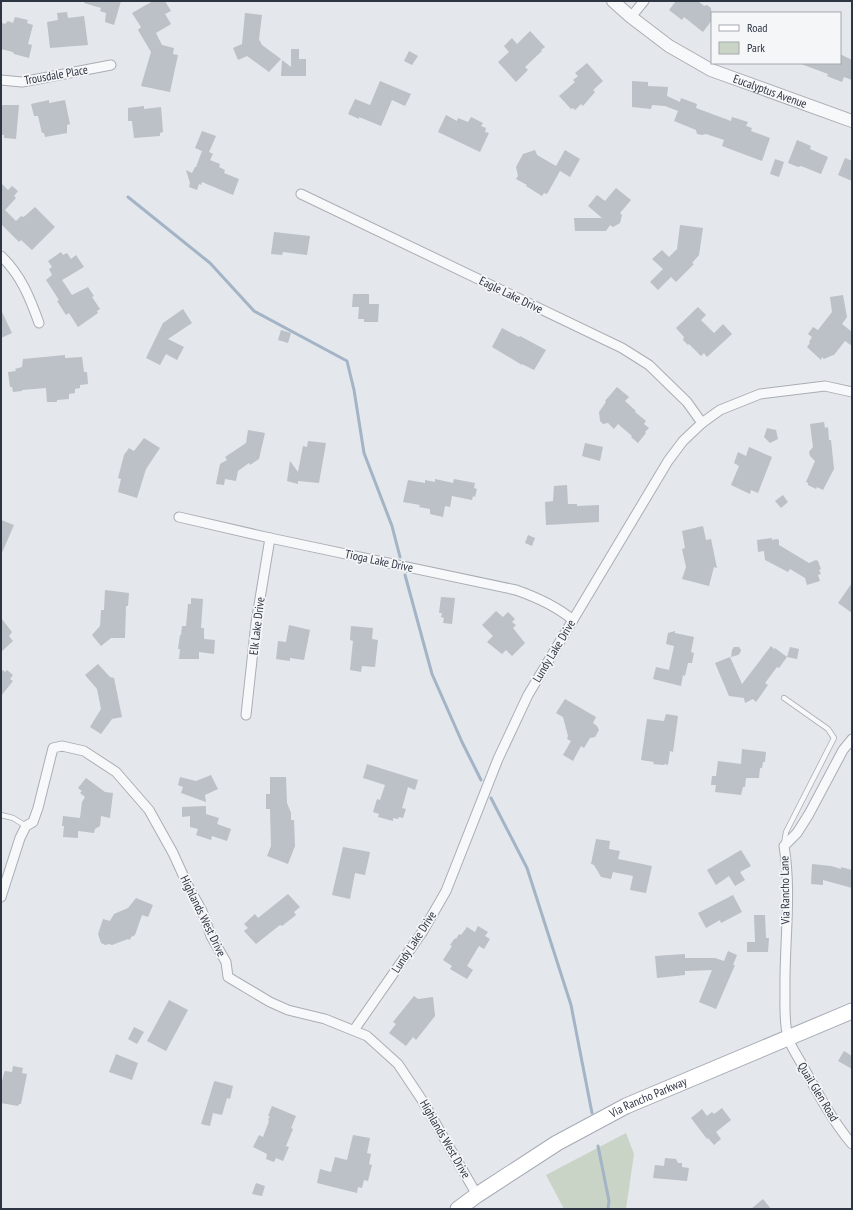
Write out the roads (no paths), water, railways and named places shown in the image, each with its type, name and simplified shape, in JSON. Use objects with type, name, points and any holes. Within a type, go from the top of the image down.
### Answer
[{"type":"main road","name":"Via Rancho Parkway","points":[[458,1209],[557,1143],[626,1106],[852,1011]]},
{"type":"street","name":"Eucalyptus Avenue","points":[[613,1],[669,46],[711,70],[852,121]]},
{"type":"street","points":[[631,17],[644,1]]},
{"type":"street","name":"Trousdale Place","points":[[1,80],[22,82],[111,65]]},
{"type":"street","name":"Eagle Lake Drive","points":[[301,194],[622,348],[649,365],[687,402],[702,424]]},
{"type":"street","points":[[1,256],[21,280],[30,298],[39,323]]},
{"type":"street","name":"Lundy Lake Drive","points":[[354,1030],[423,931],[446,890],[498,759],[528,696],[668,461],[682,441],[720,410],[760,394],[825,386],[852,392]]},
{"type":"street","name":"Tioga Lake Drive","points":[[179,517],[270,538],[516,590],[534,596],[563,612],[572,620]]},
{"type":"street","name":"Elk Lake Drive","points":[[246,715],[256,623],[270,538]]},
{"type":"street","name":"Via Rancho Lane","points":[[788,1038],[785,1013],[787,920],[786,862],[784,846],[797,833],[809,814],[843,750],[852,739]]},
{"type":"street","name":"Highlands West Drive","points":[[30,824],[38,808],[53,748],[62,746],[84,751],[116,772],[149,810],[173,853],[188,886],[202,911],[211,936],[226,962],[228,977],[282,1008],[325,1019],[367,1036],[398,1064],[422,1100],[477,1195]]},
{"type":"street","points":[[1,897],[20,838],[30,824]]},
{"type":"street","name":"Quail Glen Road","points":[[788,1038],[836,1122],[852,1144]]},
{"type":"lane","points":[[784,698],[828,730],[834,738],[786,832],[784,846]]},
{"type":"lane","points":[[1,815],[30,824]]},
{"type":"waterway","points":[[128,197],[210,263],[254,311],[347,361],[354,390],[364,453],[392,526],[400,557]]},
{"type":"waterway","points":[[405,575],[432,674],[462,742],[481,780]]},
{"type":"waterway","points":[[491,798],[527,868],[571,1005],[592,1113]]},
{"type":"waterway","points":[[598,1146],[609,1201],[608,1209]]}]
